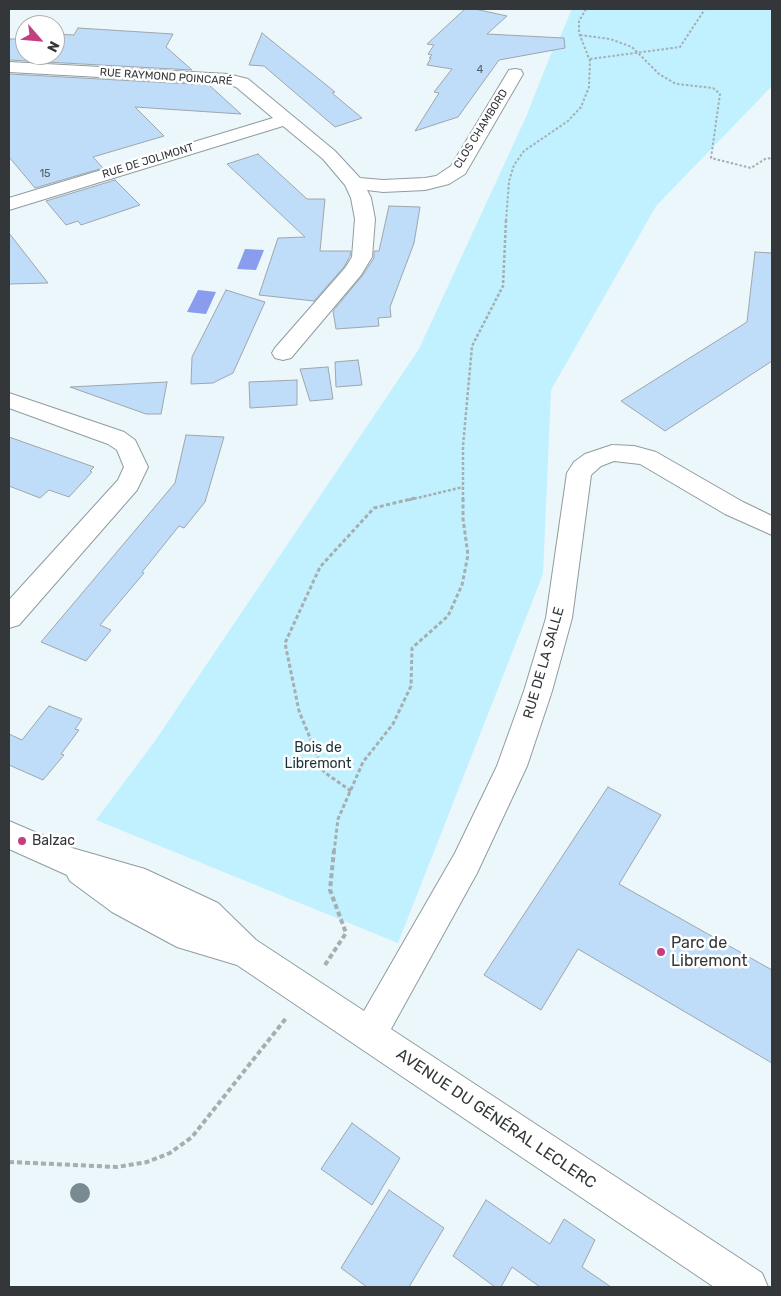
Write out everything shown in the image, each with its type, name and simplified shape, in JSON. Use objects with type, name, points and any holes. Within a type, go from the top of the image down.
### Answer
[{"type":"street","name":"RUE RAYMOND POINCARÉ","points":[[9,67],[228,79],[242,83],[253,90],[329,155],[354,183],[361,198],[365,219],[362,257],[354,271],[283,353]]},
{"type":"street","name":"CLOS CHAMBORD","points":[[354,183],[382,186],[425,184],[442,180],[458,170],[515,74]]},
{"type":"street","name":"RUE DE JOLIMONT","points":[[9,204],[287,119]]},
{"type":"street","points":[[9,400],[116,438],[127,446],[136,467],[128,484],[9,618]]},
{"type":"street","name":"RUE DE LA SALLE","points":[[370,1034],[466,863],[512,766],[538,691],[559,618],[579,473],[593,460],[612,453],[634,454],[648,458],[734,508],[772,526]]},
{"type":"street","name":"AVENUE DU GÉNÉRAL LECLERC","points":[[9,835],[68,861],[123,902],[189,936],[244,951],[748,1287]]},
{"type":"path","points":[[9,1162],[117,1167],[147,1162],[170,1153],[192,1137],[305,992],[346,933],[330,890],[338,820],[363,762],[393,724],[411,686],[412,648],[448,616],[462,585],[468,555],[463,518],[463,446],[472,346],[503,286],[509,181],[514,165],[524,151],[568,121],[581,107],[589,87],[591,71],[589,59],[580,35],[579,21],[586,9]]},
{"type":"path","points":[[589,59],[680,47],[705,9]]},
{"type":"path","points":[[580,35],[610,39],[632,47],[659,74],[676,84],[713,88],[720,94],[711,158],[751,168],[765,159],[772,158]]},
{"type":"path","points":[[351,791],[324,772],[299,712],[286,643],[320,567],[374,508],[463,486]]},
{"type":"green space","name":"Bois de Libremont","points":[[572,9],[772,9],[772,86],[656,206],[551,390],[543,574],[398,943],[96,820],[155,741],[419,349],[526,117],[555,44]]},
{"type":"water","points":[[245,249],[264,250],[256,270],[237,269]]},
{"type":"water","points":[[198,290],[216,292],[206,314],[187,312]]},
{"type":"building","points":[[465,9],[475,9],[507,16],[487,34],[564,38],[565,48],[499,60],[458,117],[415,131],[439,93],[434,92],[452,69],[427,65],[432,55],[428,54],[434,45],[427,44]]},
{"type":"building","points":[[78,28],[173,34],[166,47],[192,70],[65,63],[65,35],[74,35]]},
{"type":"building","points":[[262,33],[335,92],[332,93],[362,118],[335,127],[264,66],[249,65]]},
{"type":"building","points":[[9,39],[15,39],[15,60],[9,60]]},
{"type":"building","points":[[9,74],[209,85],[241,114],[135,107],[164,136],[93,157],[103,168],[35,188],[9,157]]},
{"type":"building","points":[[258,154],[307,199],[325,199],[320,251],[351,251],[344,267],[314,301],[259,295],[278,238],[305,237],[227,164]]},
{"type":"building","points":[[115,180],[140,205],[81,225],[78,221],[66,225],[46,201]]},
{"type":"building","points":[[389,206],[420,207],[414,243],[390,307],[391,317],[378,318],[379,326],[336,329],[333,311],[362,276],[374,258],[374,251],[379,251]]},
{"type":"building","points":[[9,233],[48,283],[9,284]]},
{"type":"building","points":[[755,252],[772,253],[772,361],[665,431],[621,401],[747,322]]},
{"type":"building","points":[[226,290],[265,302],[233,373],[213,383],[191,384],[192,357]]},
{"type":"building","points":[[358,360],[362,385],[336,387],[335,362]]},
{"type":"building","points":[[328,367],[333,399],[310,401],[300,369]]},
{"type":"building","points":[[297,380],[297,405],[250,408],[249,382]]},
{"type":"building","points":[[167,382],[161,414],[146,414],[70,387]]},
{"type":"building","points":[[186,435],[224,437],[205,502],[184,528],[179,526],[142,572],[144,573],[100,625],[111,630],[86,661],[41,642],[175,483]]},
{"type":"building","points":[[9,437],[94,467],[90,471],[92,472],[69,497],[49,490],[40,498],[9,486]]},
{"type":"building","points":[[49,706],[82,719],[75,729],[79,730],[61,754],[64,755],[43,780],[9,765],[9,734],[22,740]]},
{"type":"building","points":[[608,787],[661,815],[619,884],[772,970],[772,1063],[578,949],[541,1010],[484,975]]},
{"type":"building","points":[[352,1123],[400,1158],[372,1205],[321,1169]]},
{"type":"building","points":[[389,1190],[444,1228],[409,1287],[367,1287],[341,1268]]},
{"type":"building","points":[[486,1200],[550,1244],[564,1219],[595,1240],[582,1267],[611,1287],[540,1287],[512,1267],[501,1287],[495,1287],[453,1256]]},
{"type":"place","name":"Balzac","points":[[22,841]]},
{"type":"place","name":"Parc de Libremont","points":[[661,952]]}]
